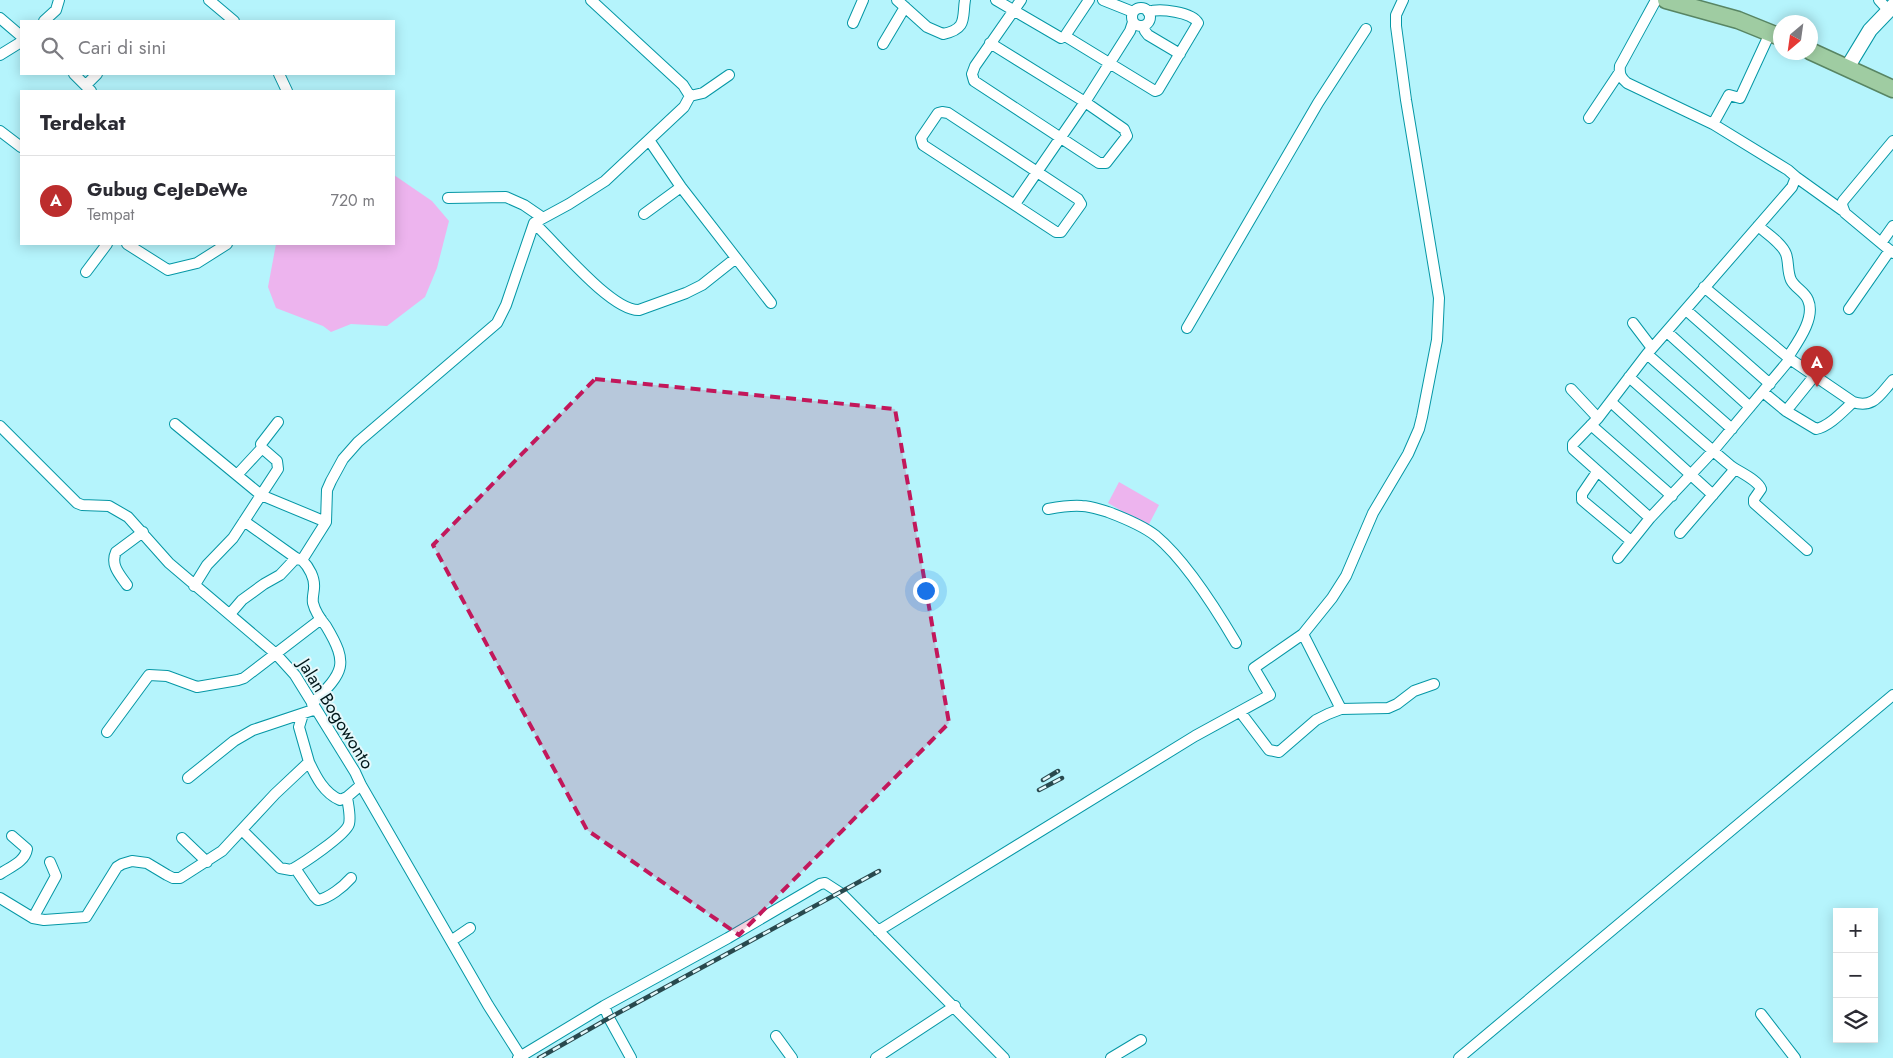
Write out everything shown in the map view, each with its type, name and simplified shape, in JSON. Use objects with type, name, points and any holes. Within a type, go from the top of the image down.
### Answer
[{"type":"highway","points":[[1666,0],[1738,20],[1773,34]]},
{"type":"highway","points":[[1818,54],[1893,89]]},
{"type":"main road","points":[[1847,68],[1887,5]]},
{"type":"street","points":[[45,20],[56,10],[60,0]]},
{"type":"street","points":[[209,0],[233,20]]},
{"type":"street","points":[[590,0],[683,85],[690,96]]},
{"type":"street","points":[[853,23],[863,0]]},
{"type":"street","points":[[897,0],[927,27],[943,34],[956,29],[963,21],[965,0]]},
{"type":"street","points":[[996,0],[1060,38],[1065,36],[1089,0]]},
{"type":"street","points":[[990,43],[1086,102],[1124,129],[1127,136],[1104,164],[1060,138],[974,80],[973,70],[990,43],[1022,0]]},
{"type":"street","points":[[1103,0],[1133,17],[1138,26],[1144,26],[1150,20],[1146,10]]},
{"type":"street","points":[[1146,10],[1152,0]]},
{"type":"street","points":[[881,929],[1195,736],[1270,695],[1254,668],[1303,634],[1332,598],[1346,576],[1373,513],[1402,466],[1419,429],[1437,340],[1439,298],[1406,100],[1396,26],[1396,15],[1403,0]]},
{"type":"street","points":[[1589,118],[1620,73],[1620,66],[1656,0]]},
{"type":"street","points":[[883,44],[905,7]]},
{"type":"street","points":[[1015,204],[1110,64],[1130,31],[1133,17],[1138,8],[1191,16],[1197,21],[1197,26],[1158,90],[1155,91],[1110,64],[1065,36]]},
{"type":"street","points":[[0,18],[20,35]]},
{"type":"street","points":[[1144,26],[1148,35],[1180,54]]},
{"type":"street","points":[[1187,328],[1318,103],[1366,29]]},
{"type":"street","points":[[1713,124],[1729,95],[1740,98],[1773,39]]},
{"type":"street","points":[[0,55],[20,43]]},
{"type":"street","points":[[1620,73],[1627,83],[1713,124],[1788,170],[1842,210],[1891,252],[1849,309]]},
{"type":"street","points":[[75,75],[88,88],[96,75]]},
{"type":"street","points":[[279,75],[287,90]]},
{"type":"street","points":[[230,614],[242,600],[280,575],[299,559],[326,522],[327,490],[343,459],[358,442],[497,323],[502,315],[539,221],[605,181],[684,107],[690,96],[703,93],[729,75]]},
{"type":"street","points":[[938,113],[948,113],[1078,199],[1081,204],[1059,234],[1015,204],[922,143],[921,138],[938,113]]},
{"type":"street","points":[[0,132],[20,146]]},
{"type":"street","points":[[649,140],[681,187],[772,303]]},
{"type":"street","points":[[1842,210],[1843,201],[1893,140]]},
{"type":"street","points":[[1650,518],[1597,472],[1572,447],[1573,444],[1611,402],[1649,351],[1792,187],[1796,177]]},
{"type":"street","points":[[644,214],[681,187]]},
{"type":"street","points":[[448,198],[506,197],[524,205],[598,287],[624,307],[632,310],[639,310],[686,293],[702,285],[736,258]]},
{"type":"street","points":[[1618,558],[1650,518],[1691,476],[1766,388],[1789,358],[1804,333],[1810,308],[1806,297],[1791,280],[1786,254],[1758,226]]},
{"type":"street","points":[[1881,243],[1893,226]]},
{"type":"street","points":[[86,272],[106,245]]},
{"type":"street","points":[[129,245],[168,270],[197,264],[226,245]]},
{"type":"street","points":[[1704,287],[1789,358],[1853,402],[1863,404],[1872,402],[1893,380]]},
{"type":"street","points":[[1686,310],[1766,388],[1786,411],[1816,430],[1838,416],[1853,402]]},
{"type":"street","points":[[1633,323],[1649,351],[1732,429]]},
{"type":"street","points":[[1667,332],[1750,407]]},
{"type":"street","points":[[1786,411],[1814,375]]},
{"type":"street","points":[[1629,377],[1713,451],[1761,487],[1754,499],[1754,503],[1807,550]]},
{"type":"street","points":[[1571,390],[1595,421],[1672,496]]},
{"type":"street","points":[[1611,402],[1713,495]]},
{"type":"street","points":[[237,475],[262,448],[262,442],[278,422]]},
{"type":"street","points":[[175,424],[261,495],[326,522]]},
{"type":"street","name":"Jalan Bogowonto","points":[[0,426],[77,503],[82,505],[109,506],[128,517],[169,563],[276,654],[295,675],[355,772],[451,941],[520,1057]]},
{"type":"street","points":[[194,586],[207,565],[233,538],[278,469],[276,459],[262,448]]},
{"type":"street","points":[[1680,532],[1735,469]]},
{"type":"street","points":[[1597,472],[1582,494],[1582,500],[1631,541]]},
{"type":"street","points":[[1048,509],[1084,506],[1097,509],[1126,519],[1156,536],[1171,551],[1214,606],[1236,643]]},
{"type":"street","points":[[188,778],[234,741],[253,730],[303,714],[314,707],[341,669],[338,647],[312,602],[315,586],[312,576],[299,559],[244,522]]},
{"type":"street","points":[[127,585],[114,564],[114,555],[143,532]]},
{"type":"street","points":[[107,732],[149,675],[167,676],[197,687],[244,678],[321,619]]},
{"type":"street","points":[[1303,634],[1341,709]]},
{"type":"street","points":[[1241,712],[1269,750],[1280,752],[1316,720],[1341,709],[1388,708],[1397,704],[1414,691],[1434,684]]},
{"type":"street","points":[[1460,1058],[1893,695]]},
{"type":"street","points":[[303,714],[299,727],[309,762],[318,780],[330,794],[340,800],[347,797],[361,785]]},
{"type":"street","points":[[0,898],[33,918],[44,920],[86,917],[117,867],[122,864],[132,860],[147,863],[174,878],[180,878],[222,851],[275,794],[309,762]]},
{"type":"street","points":[[242,830],[280,868],[288,871],[338,837],[348,826],[347,797]]},
{"type":"street","points":[[0,874],[24,859],[26,854],[27,850],[12,836]]},
{"type":"street","points":[[182,838],[207,862]]},
{"type":"street","points":[[33,918],[56,876],[50,862]]},
{"type":"street","points":[[295,868],[318,900],[345,884],[351,878]]},
{"type":"street","points":[[520,1057],[604,1006],[823,883],[842,894],[881,929],[1004,1058]]},
{"type":"street","points":[[451,941],[470,928]]},
{"type":"street","points":[[604,1006],[631,1058]]},
{"type":"street","points":[[876,1058],[955,1006]]},
{"type":"street","points":[[1760,1014],[1796,1058]]},
{"type":"street","points":[[776,1036],[792,1058]]},
{"type":"street","points":[[1111,1058],[1141,1040]]},
{"type":"highlighted area","points":[[595,379],[895,409],[949,723],[739,935],[587,830],[433,545]]},
{"type":"shaded area","points":[[395,176],[432,201],[449,221],[437,268],[425,297],[387,326],[351,324],[331,332],[323,326],[276,308],[268,287],[276,245],[395,245]]},
{"type":"shaded area","points":[[1119,482],[1159,505],[1148,526],[1108,503]]},
{"type":"railway","points":[[1043,780],[1058,771]]},
{"type":"railway","points":[[1039,790],[1062,778]]},
{"type":"railway","points":[[539,1058],[879,871]]},
{"type":"place","name":"Gubug CeJeDeWe","points":[[1817,387]]}]
